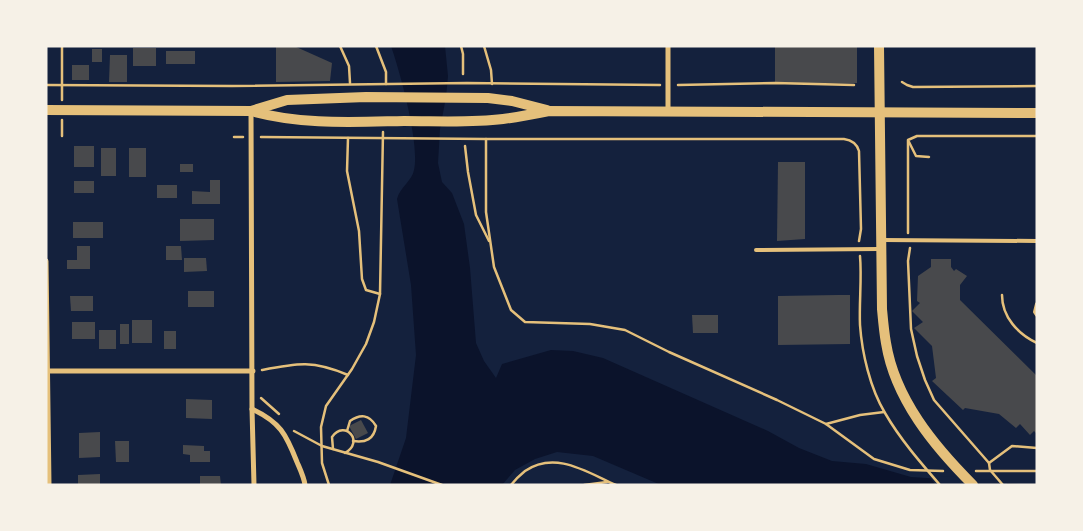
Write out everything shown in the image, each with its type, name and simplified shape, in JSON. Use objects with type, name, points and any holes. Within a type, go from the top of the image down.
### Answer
[{"type":"main road","points":[[879,46],[882,309],[886,345],[899,384],[920,424],[951,468],[973,485]]},
{"type":"main road","points":[[251,111],[288,100],[366,97],[488,98],[512,101],[549,111]]},
{"type":"main road","points":[[46,110],[251,111],[275,117],[300,120],[368,122],[488,120],[515,118],[549,111],[1037,113]]},
{"type":"street","points":[[668,46],[668,110]]},
{"type":"street","points":[[251,111],[254,485]]},
{"type":"street","points":[[46,261],[49,485]]},
{"type":"street","points":[[47,371],[253,371]]},
{"type":"street","points":[[252,409],[267,416],[277,424],[289,441],[305,485]]},
{"type":"lane","points":[[756,250],[859,250],[909,240],[1037,241]]},
{"type":"lane","points":[[1037,304],[1035,312],[1037,315]]},
{"type":"path","points":[[62,46],[62,85]]},
{"type":"path","points":[[340,46],[349,66],[350,84]]},
{"type":"path","points":[[376,46],[386,72],[385,92]]},
{"type":"path","points":[[461,46],[463,74]]},
{"type":"path","points":[[484,46],[491,70],[492,84]]},
{"type":"path","points":[[902,82],[913,87],[1037,86]]},
{"type":"path","points":[[46,85],[232,86],[468,83],[649,85]]},
{"type":"path","points":[[688,84],[775,83],[854,85]]},
{"type":"path","points":[[330,485],[322,463],[322,427],[326,406],[348,375],[366,344],[374,322],[380,294],[383,132]]},
{"type":"path","points":[[908,140],[917,136],[1037,136]]},
{"type":"path","points":[[234,137],[849,140],[858,147],[859,151],[861,334],[868,366],[884,412],[923,466],[940,485]]},
{"type":"path","points":[[348,138],[347,171],[359,231],[362,278],[366,290],[380,294]]},
{"type":"path","points":[[486,139],[486,212],[494,267],[511,310],[525,322],[590,324],[625,330],[826,424],[874,459],[910,470],[951,468]]},
{"type":"path","points":[[908,140],[916,156],[929,157]]},
{"type":"path","points":[[908,140],[910,252],[908,254],[908,270],[912,329],[917,356],[934,400],[989,463],[990,470],[1004,485]]},
{"type":"path","points":[[466,146],[468,172],[476,215],[489,242]]},
{"type":"path","points":[[1002,295],[1008,318],[1024,336],[1037,343]]},
{"type":"path","points":[[253,371],[292,364],[312,364],[329,367],[348,375]]},
{"type":"path","points":[[826,424],[860,415],[884,412]]},
{"type":"path","points":[[347,431],[350,421],[356,416],[365,416],[373,420],[376,426],[375,432],[370,439],[364,442],[353,441]]},
{"type":"path","points":[[333,449],[332,437],[335,432],[347,431],[352,436],[353,441],[352,448],[345,452]]},
{"type":"path","points":[[322,446],[378,462],[442,485]]},
{"type":"path","points":[[989,463],[1012,446],[1037,448]]},
{"type":"path","points":[[511,485],[526,471],[542,464],[554,462],[577,466],[616,485]]},
{"type":"path","points":[[968,471],[1037,471]]},
{"type":"path","points":[[584,485],[608,482]]},
{"type":"water","points":[[391,46],[445,46],[448,76],[440,129],[438,163],[442,182],[452,193],[464,224],[470,268],[476,343],[484,361],[496,378],[502,364],[551,350],[573,351],[603,358],[768,431],[799,448],[832,461],[866,464],[911,477],[1037,485],[661,485],[593,456],[557,452],[535,459],[515,470],[502,485],[390,485],[406,438],[416,355],[411,285],[397,199],[413,174],[414,143],[404,90]]},
{"type":"pier","points":[[928,475],[1005,481],[1008,485],[936,485]]},
{"type":"building","points":[[276,46],[294,46],[332,63],[330,81],[276,82]]},
{"type":"building","points":[[775,46],[857,46],[857,83],[775,83]]},
{"type":"building","points":[[133,48],[156,48],[156,66],[133,66]]},
{"type":"building","points":[[92,49],[102,49],[102,62],[92,62]]},
{"type":"building","points":[[166,51],[195,51],[195,64],[166,64]]},
{"type":"building","points":[[110,55],[127,55],[127,82],[109,82]]},
{"type":"building","points":[[72,65],[89,65],[89,80],[72,80]]},
{"type":"building","points":[[74,146],[94,146],[94,167],[74,167]]},
{"type":"building","points":[[101,148],[116,148],[116,176],[101,176]]},
{"type":"building","points":[[129,148],[146,148],[146,177],[129,177]]},
{"type":"building","points":[[778,162],[805,162],[805,239],[777,241]]},
{"type":"building","points":[[180,164],[193,164],[193,172],[180,172]]},
{"type":"building","points":[[210,180],[220,180],[220,204],[192,204],[192,191],[210,192]]},
{"type":"building","points":[[74,181],[94,181],[94,193],[74,193]]},
{"type":"building","points":[[157,185],[177,185],[177,198],[157,198]]},
{"type":"building","points":[[180,219],[214,219],[214,240],[180,241]]},
{"type":"building","points":[[73,222],[103,222],[103,238],[73,238]]},
{"type":"building","points":[[77,246],[90,246],[90,269],[67,269],[67,260],[77,260]]},
{"type":"building","points":[[166,246],[181,246],[182,260],[166,260]]},
{"type":"building","points":[[184,258],[206,258],[207,271],[184,272]]},
{"type":"building","points":[[931,259],[951,259],[951,267],[954,271],[956,269],[967,276],[960,285],[960,300],[1037,376],[1037,434],[1034,431],[1030,435],[1020,424],[1016,428],[999,414],[965,408],[963,410],[932,381],[936,378],[932,346],[914,328],[923,322],[912,311],[920,303],[917,301],[918,276],[931,267]]},
{"type":"building","points":[[188,291],[214,291],[214,307],[188,307]]},
{"type":"building","points":[[850,295],[850,344],[778,345],[778,296]]},
{"type":"building","points":[[70,296],[93,296],[93,311],[71,311]]},
{"type":"building","points":[[692,315],[718,315],[718,333],[693,333]]},
{"type":"building","points":[[132,320],[152,320],[152,343],[132,343]]},
{"type":"building","points":[[72,322],[95,322],[95,339],[72,339]]},
{"type":"building","points":[[120,324],[129,324],[129,344],[120,344]]},
{"type":"building","points":[[99,330],[116,330],[116,349],[99,349]]},
{"type":"building","points":[[164,331],[176,331],[176,349],[164,349]]},
{"type":"building","points":[[186,399],[212,400],[212,419],[186,418]]},
{"type":"building","points":[[361,420],[368,433],[356,439],[349,426]]},
{"type":"building","points":[[100,432],[100,457],[79,458],[79,433]]},
{"type":"building","points":[[115,441],[129,441],[129,462],[116,462]]},
{"type":"building","points":[[183,445],[204,446],[204,451],[210,451],[210,462],[190,462],[190,455],[183,454]]},
{"type":"building","points":[[100,474],[100,485],[78,485],[78,475]]},
{"type":"building","points":[[200,476],[220,476],[221,485],[200,485]]}]
